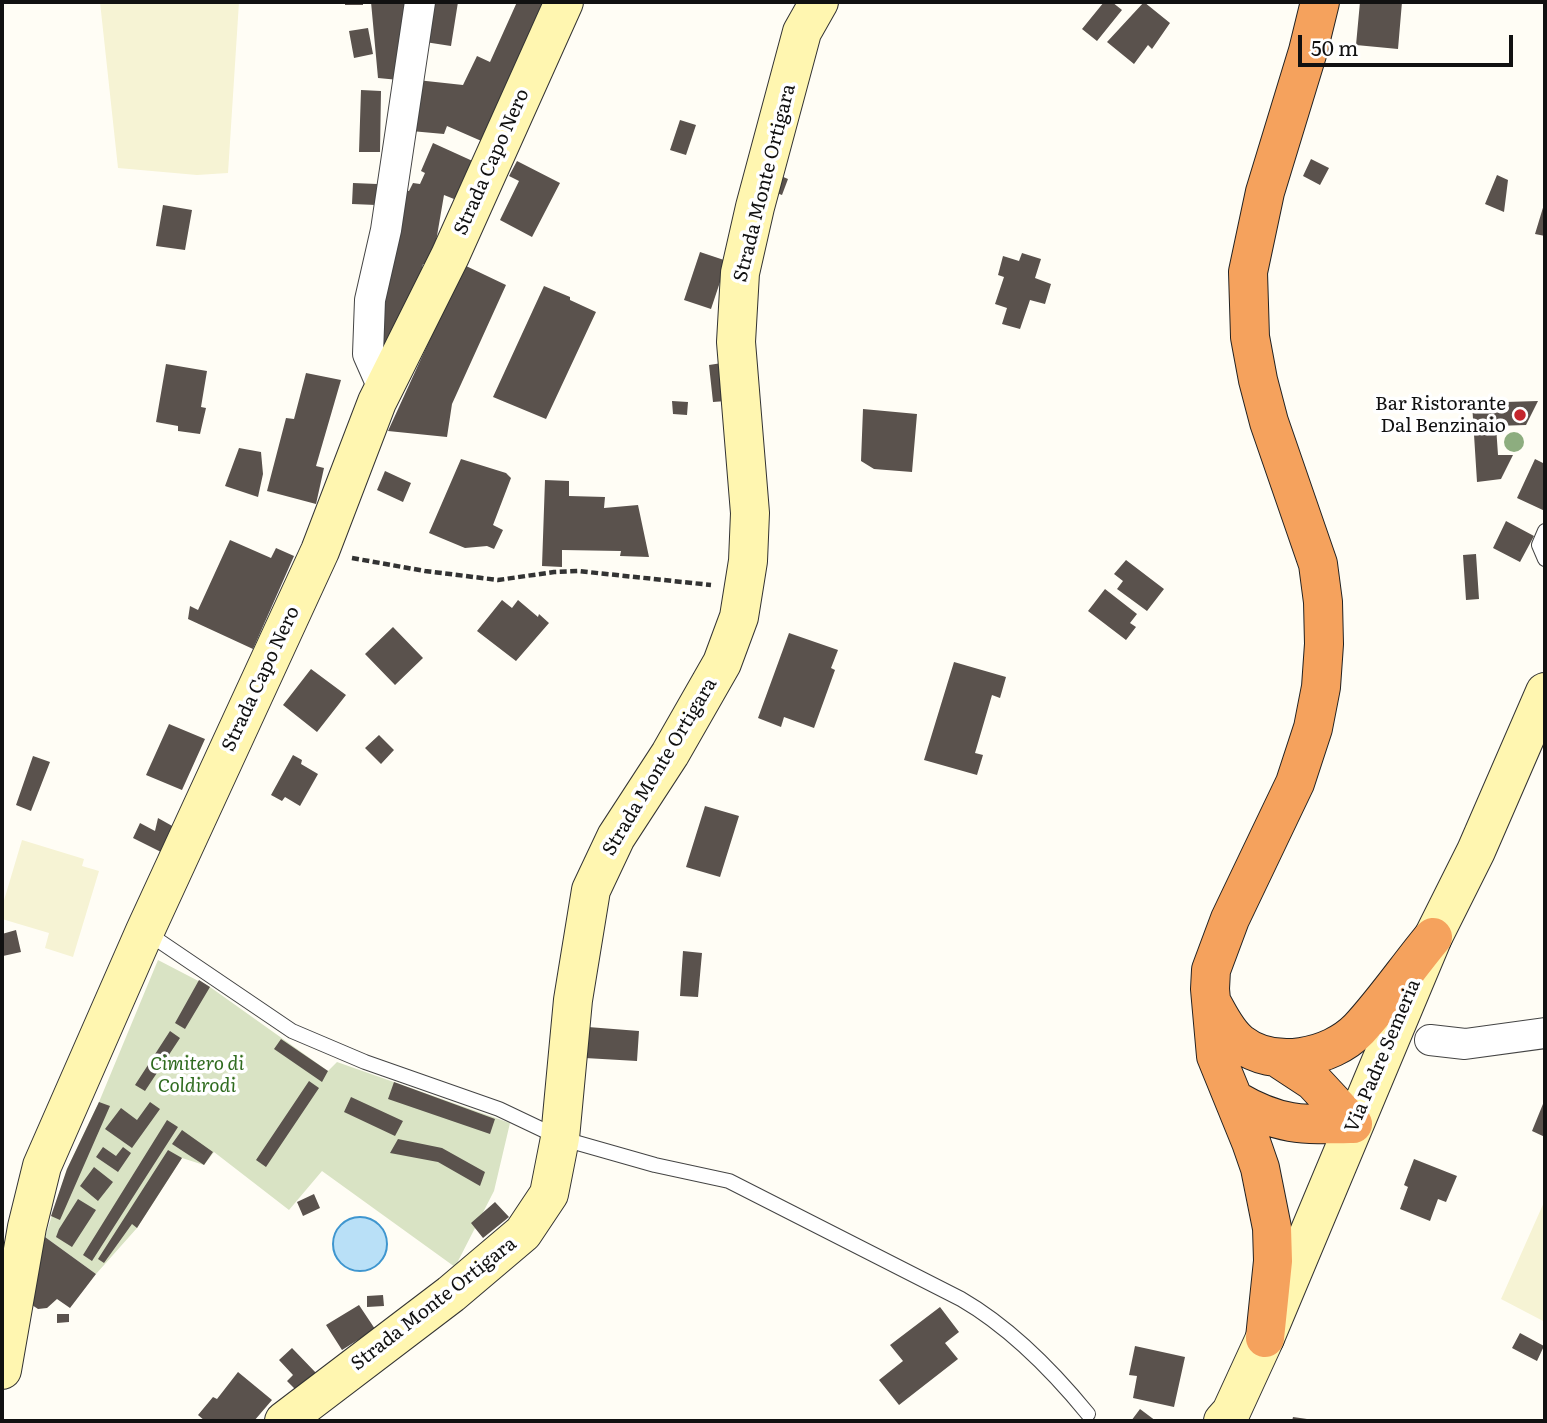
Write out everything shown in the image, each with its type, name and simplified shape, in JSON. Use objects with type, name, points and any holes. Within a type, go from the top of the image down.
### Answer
[{"type":"highway","points":[[1265,1338],[1273,1261],[1272,1228],[1260,1168],[1216,1056],[1211,970],[1230,919],[1295,783],[1313,728],[1321,687],[1325,644],[1318,564],[1269,422],[1258,380],[1250,337],[1248,284],[1253,242],[1265,192],[1320,2]]},
{"type":"highway","points":[[1212,1003],[1226,1027],[1240,1042],[1256,1052],[1278,1058],[1296,1058],[1312,1054],[1337,1045],[1357,1031],[1433,937]]},
{"type":"highway","points":[[1278,1058],[1313,1080],[1353,1124]]},
{"type":"highway","points":[[1235,1100],[1266,1116],[1288,1123],[1353,1124]]},
{"type":"main road","name":"Strada Capo Nero","points":[[2,1370],[27,1227],[42,1166],[145,931],[320,551],[383,388],[450,256],[564,2]]},
{"type":"main road","name":"Strada Monte Ortigara","points":[[284,1421],[451,1294],[523,1233],[549,1194],[560,1138],[573,1000],[591,890],[616,837],[670,754],[722,663],[739,617],[748,561],[750,513],[736,342],[740,273],[802,32],[819,2]]},
{"type":"main road","name":"Via Padre Semeria","points":[[1223,1421],[1231,1412],[1265,1338],[1433,937],[1476,851],[1545,692]]},
{"type":"street","points":[[383,388],[368,354],[370,300],[386,230],[420,2]]},
{"type":"street","points":[[1430,1040],[1465,1044],[1545,1033]]},
{"type":"lane","points":[[1545,531],[1539,545],[1545,559]]},
{"type":"lane","points":[[145,931],[292,1031],[365,1062],[499,1109],[560,1138],[655,1165],[729,1181],[961,1299],[985,1312],[1057,1376],[1088,1414]]},
{"type":"path","points":[[343,555],[388,566],[498,580],[554,572],[586,571],[744,587]]},
{"type":"shaded area","points":[[100,2],[239,2],[228,173],[197,175],[118,168]]},
{"type":"shaded area","points":[[22,840],[84,859],[82,866],[99,871],[73,957],[45,948],[49,933],[2,919],[2,907]]},
{"type":"shaded area","points":[[1545,1200],[1545,1322],[1501,1299]]},
{"type":"green space","name":"Cimitero di Coldirodi","points":[[158,960],[210,987],[328,1071],[337,1062],[510,1123],[494,1191],[455,1267],[322,1171],[289,1210],[214,1152],[204,1165],[182,1158],[137,1228],[96,1274],[45,1237],[67,1169],[99,1102]]},
{"type":"water","points":[[360,1217],[379,1225],[387,1244],[379,1263],[360,1271],[341,1263],[333,1244],[341,1225]]},
{"type":"building","points":[[345,2],[363,2],[363,5],[345,5]]},
{"type":"building","points":[[371,2],[410,2],[399,80],[378,78]]},
{"type":"building","points":[[430,2],[458,2],[451,46],[425,42]]},
{"type":"building","points":[[517,2],[550,2],[486,143],[447,126],[444,134],[411,131],[417,80],[463,85],[477,56],[490,62]]},
{"type":"building","points":[[1104,2],[1112,2],[1122,10],[1097,41],[1082,29]]},
{"type":"building","points":[[1144,2],[1170,23],[1152,49],[1148,45],[1134,64],[1107,42]]},
{"type":"building","points":[[1360,2],[1402,2],[1398,49],[1356,45]]},
{"type":"building","points":[[368,28],[373,54],[354,58],[349,31]]},
{"type":"building","points":[[361,90],[381,91],[380,152],[359,152]]},
{"type":"building","points":[[680,120],[696,125],[686,155],[670,150]]},
{"type":"building","points":[[433,143],[477,163],[463,194],[458,192],[454,199],[444,195],[432,265],[423,264],[419,286],[391,348],[378,347],[404,190],[409,191],[413,183],[420,184],[425,173],[421,171]]},
{"type":"building","points":[[1311,159],[1329,168],[1320,185],[1303,176]]},
{"type":"building","points":[[517,161],[560,183],[532,237],[500,220],[519,181],[509,176]]},
{"type":"building","points":[[1497,175],[1508,180],[1504,212],[1485,204]]},
{"type":"building","points":[[781,176],[788,179],[782,195],[774,192]]},
{"type":"building","points":[[353,183],[377,184],[376,205],[352,204]]},
{"type":"building","points":[[1545,201],[1545,236],[1535,234]]},
{"type":"building","points":[[163,205],[192,210],[185,250],[156,246]]},
{"type":"building","points":[[700,252],[727,261],[711,309],[684,300]]},
{"type":"building","points":[[1022,253],[1041,259],[1035,278],[1051,284],[1045,304],[1030,300],[1020,329],[1002,324],[1007,308],[995,304],[1004,277],[998,275],[1003,256],[1019,261]]},
{"type":"building","points":[[464,265],[506,285],[452,404],[447,437],[388,431]]},
{"type":"building","points":[[544,286],[596,312],[546,419],[493,397]]},
{"type":"building","points":[[722,363],[726,401],[713,402],[709,365]]},
{"type":"building","points":[[166,364],[207,371],[201,407],[206,408],[200,434],[178,431],[178,426],[156,422]]},
{"type":"building","points":[[306,373],[341,380],[316,466],[324,468],[316,504],[267,491],[286,418],[294,419]]},
{"type":"building","points":[[672,401],[688,402],[687,415],[673,414]]},
{"type":"building","points":[[1538,401],[1526,425],[1496,426],[1498,455],[1513,455],[1501,479],[1477,482],[1472,403]]},
{"type":"building","points":[[863,409],[917,414],[912,472],[874,469],[861,461]]},
{"type":"building","points":[[239,448],[261,452],[263,474],[258,497],[225,486]]},
{"type":"building","points":[[461,459],[506,473],[511,478],[493,525],[503,530],[494,549],[487,546],[465,548],[429,533]]},
{"type":"building","points":[[1535,459],[1545,464],[1545,511],[1517,498]]},
{"type":"building","points":[[385,471],[411,483],[403,502],[377,490]]},
{"type":"building","points":[[545,480],[569,481],[569,496],[605,497],[604,508],[638,505],[649,557],[620,556],[621,551],[562,550],[562,567],[542,566]]},
{"type":"building","points":[[1506,521],[1534,536],[1520,562],[1493,548]]},
{"type":"building","points":[[230,540],[271,558],[276,548],[294,556],[253,649],[188,619],[190,606],[198,610]]},
{"type":"building","points":[[1476,554],[1479,599],[1466,600],[1463,555]]},
{"type":"building","points":[[1126,560],[1164,589],[1147,611],[1117,589],[1123,581],[1114,574]]},
{"type":"building","points":[[1105,589],[1137,614],[1130,623],[1136,627],[1126,640],[1088,611]]},
{"type":"building","points":[[502,600],[512,608],[518,600],[549,623],[516,661],[477,631]]},
{"type":"building","points":[[393,627],[423,658],[395,685],[365,654]]},
{"type":"building","points":[[789,633],[838,650],[831,668],[835,670],[814,728],[784,717],[781,727],[758,718]]},
{"type":"building","points":[[954,662],[1006,677],[1000,698],[992,695],[975,753],[983,755],[977,775],[924,760]]},
{"type":"building","points":[[311,669],[346,695],[317,732],[283,705]]},
{"type":"building","points":[[169,724],[205,739],[182,790],[146,775]]},
{"type":"building","points":[[379,735],[394,750],[381,764],[365,748]]},
{"type":"building","points":[[293,755],[302,760],[301,764],[318,774],[300,806],[285,797],[282,801],[271,795]]},
{"type":"building","points":[[33,756],[50,762],[31,811],[16,805]]},
{"type":"building","points":[[705,806],[739,816],[720,877],[686,867]]},
{"type":"building","points":[[158,818],[174,827],[161,852],[133,838],[140,823],[155,831]]},
{"type":"building","points":[[16,930],[21,952],[3,956],[2,934]]},
{"type":"building","points":[[683,951],[702,953],[698,997],[680,996]]},
{"type":"building","points":[[199,980],[210,987],[185,1029],[175,1023]]},
{"type":"building","points":[[588,1027],[639,1031],[637,1061],[585,1058]]},
{"type":"building","points":[[170,1031],[180,1038],[145,1091],[135,1085]]},
{"type":"building","points":[[281,1039],[328,1071],[322,1082],[274,1049]]},
{"type":"building","points":[[309,1081],[319,1088],[266,1167],[256,1160]]},
{"type":"building","points":[[394,1082],[495,1119],[490,1134],[388,1099]]},
{"type":"building","points":[[351,1097],[403,1121],[395,1136],[344,1112]]},
{"type":"building","points":[[1545,1099],[1545,1137],[1532,1131]]},
{"type":"building","points":[[99,1102],[110,1106],[60,1220],[51,1216],[67,1169]]},
{"type":"building","points":[[150,1102],[160,1109],[132,1148],[105,1129],[121,1108],[137,1120]]},
{"type":"building","points":[[167,1120],[178,1127],[92,1261],[83,1255]]},
{"type":"building","points":[[182,1130],[213,1152],[204,1165],[172,1144]]},
{"type":"building","points":[[398,1139],[442,1148],[485,1172],[480,1186],[438,1162],[390,1153]]},
{"type":"building","points":[[103,1147],[116,1156],[123,1147],[131,1153],[118,1172],[96,1157]]},
{"type":"building","points":[[168,1150],[182,1158],[137,1228],[132,1224],[104,1263],[98,1259]]},
{"type":"building","points":[[1414,1159],[1457,1176],[1446,1202],[1438,1199],[1430,1221],[1400,1209],[1408,1187],[1404,1185]]},
{"type":"building","points":[[94,1167],[113,1182],[98,1201],[80,1186]]},
{"type":"building","points":[[314,1194],[320,1208],[303,1216],[297,1202]]},
{"type":"building","points":[[78,1199],[96,1210],[72,1247],[56,1237]]},
{"type":"building","points":[[495,1202],[509,1217],[483,1238],[471,1223]]},
{"type":"building","points":[[45,1237],[96,1274],[70,1308],[57,1299],[47,1308],[38,1309],[32,1305]]},
{"type":"building","points":[[383,1295],[384,1306],[367,1307],[367,1296]]},
{"type":"building","points":[[359,1305],[375,1329],[342,1350],[326,1325]]},
{"type":"building","points":[[940,1307],[959,1332],[945,1343],[958,1359],[899,1405],[879,1380],[903,1361],[890,1345]]},
{"type":"building","points":[[57,1314],[69,1314],[69,1322],[57,1323]]},
{"type":"building","points":[[1520,1333],[1544,1346],[1537,1361],[1512,1348]]},
{"type":"building","points":[[1135,1346],[1185,1357],[1174,1407],[1133,1398],[1137,1376],[1129,1375]]},
{"type":"building","points":[[292,1348],[318,1375],[300,1394],[287,1381],[293,1375],[279,1360]]},
{"type":"building","points":[[238,1372],[272,1400],[254,1421],[205,1421],[198,1415],[213,1397],[217,1399]]},
{"type":"building","points":[[1140,1409],[1156,1421],[1131,1421]]},
{"type":"building","points":[[1293,1417],[1314,1420],[1314,1421],[1292,1421]]},
{"type":"place","name":"Bar Ristorante Dal Benzinaio","points":[[1520,415]]}]
